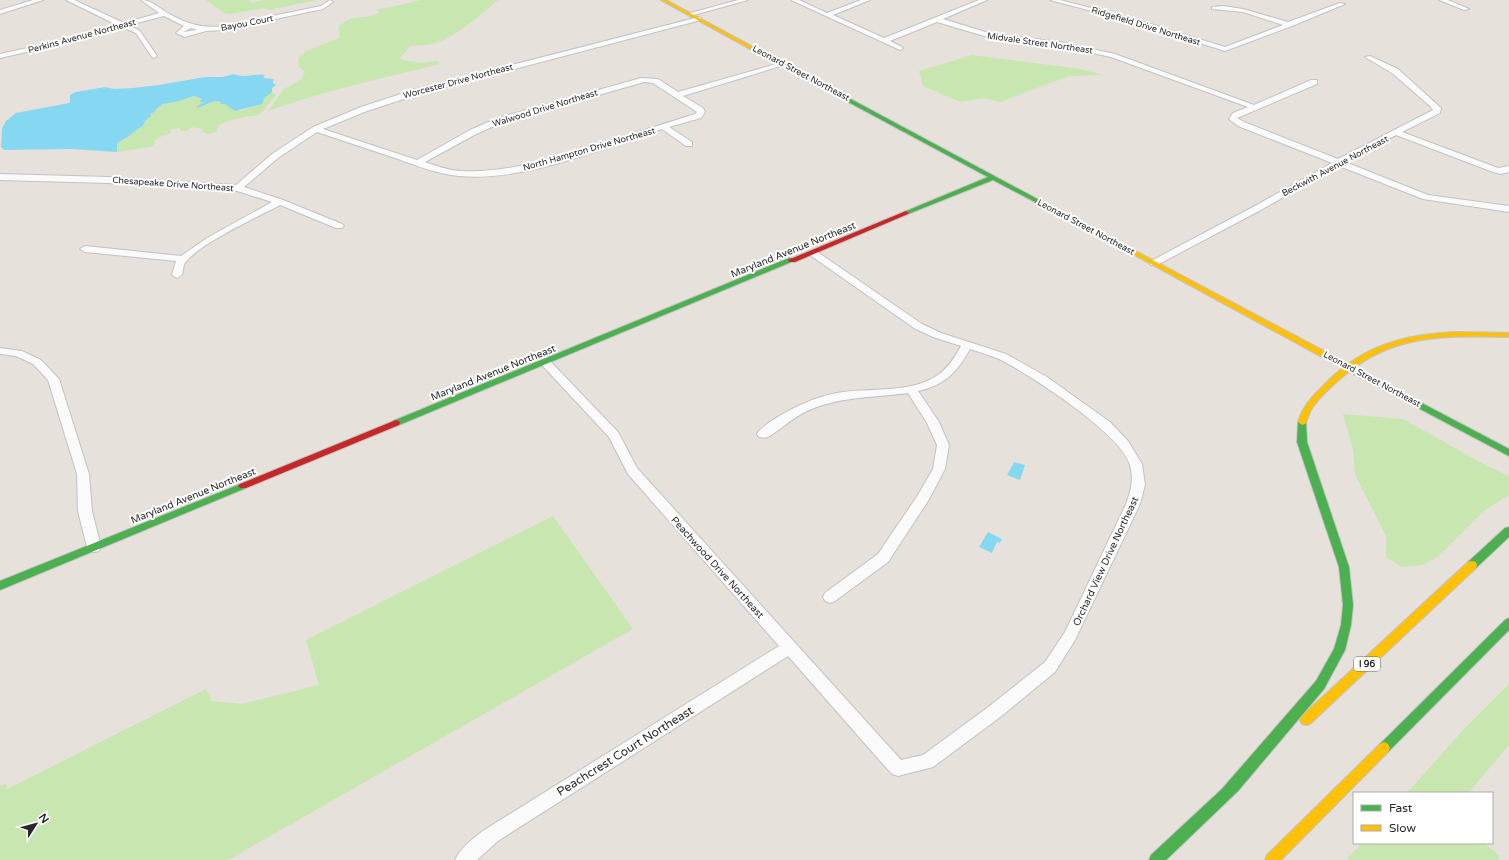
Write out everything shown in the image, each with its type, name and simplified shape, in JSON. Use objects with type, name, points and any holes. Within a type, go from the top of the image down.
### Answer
[{"type":"main road","name":"Leonard Street Northeast","points":[[663,0],[1509,453]]},
{"type":"main road","name":"Maryland Avenue Northeast","points":[[0,586],[813,253],[994,177]]},
{"type":"main road","points":[[1224,797],[1320,685],[1340,650],[1348,616],[1347,581],[1344,567],[1305,455],[1300,432],[1300,422],[1308,408],[1340,373],[1391,343],[1417,336],[1440,334],[1509,335]]},
{"type":"main road","name":"I 96","points":[[1300,726],[1509,530]]},
{"type":"main road","points":[[1272,860],[1509,624]]},
{"type":"main road","points":[[1156,860],[1288,737]]},
{"type":"street","points":[[0,12],[40,0]]},
{"type":"street","points":[[69,0],[138,32],[154,56]]},
{"type":"street","name":"Bayou Court","points":[[144,0],[163,14],[201,29],[223,28],[323,7],[330,2]]},
{"type":"street","points":[[690,14],[745,0]]},
{"type":"street","points":[[794,0],[900,48]]},
{"type":"street","points":[[827,15],[867,0]]},
{"type":"street","points":[[883,41],[938,20],[984,0]]},
{"type":"street","name":"Ridgefield Drive Northeast","points":[[1053,0],[1132,20],[1216,48],[1228,48],[1290,25]]},
{"type":"street","points":[[1214,8],[1248,12],[1290,25],[1342,4],[1332,0]]},
{"type":"street","points":[[1442,0],[1466,9]]},
{"type":"street","name":"Perkins Avenue Northeast","points":[[0,56],[51,45],[163,14]]},
{"type":"street","name":"Worcester Drive Northeast","points":[[238,188],[275,156],[316,129],[364,109],[406,95],[700,19]]},
{"type":"street","name":"Midvale Street Northeast","points":[[938,20],[991,36],[1074,47],[1119,57],[1254,107]]},
{"type":"street","points":[[191,26],[180,30],[179,33],[185,35],[208,29]]},
{"type":"street","name":"Beckwith Avenue Northeast","points":[[1154,263],[1437,111],[1437,108],[1394,71],[1368,57]]},
{"type":"street","points":[[677,95],[782,64]]},
{"type":"street","name":"Walwood Drive Northeast","points":[[418,163],[473,132],[498,121],[644,80],[655,81],[677,95]]},
{"type":"street","points":[[1314,82],[1254,107],[1234,117],[1233,119],[1241,124],[1426,197],[1509,209]]},
{"type":"street","name":"North Hampton Drive Northeast","points":[[316,129],[418,163],[460,173],[489,173],[519,169],[548,162],[700,114],[700,110],[677,95]]},
{"type":"street","points":[[664,126],[689,144]]},
{"type":"street","points":[[1397,133],[1505,170]]},
{"type":"street","name":"Chesapeake Drive Northeast","points":[[0,177],[108,180],[238,188],[280,202],[339,226]]},
{"type":"street","points":[[178,275],[180,264],[184,259],[213,238],[280,202]]},
{"type":"street","points":[[85,250],[184,259]]},
{"type":"street","name":"Orchard View Drive Northeast","points":[[813,253],[918,326],[937,335],[1002,356],[1018,365],[1106,425],[1124,444],[1136,464],[1139,485],[1133,504],[1070,636],[1050,667],[993,713],[927,762],[898,768]]},
{"type":"street","points":[[763,434],[796,412],[819,402],[841,396],[910,389],[930,384],[943,377],[967,345]]},
{"type":"street","points":[[0,351],[18,353],[37,362],[53,379],[83,474],[85,511],[94,547]]},
{"type":"street","name":"Peachwood Drive Northeast","points":[[545,362],[614,436],[632,471],[898,768]]},
{"type":"street","points":[[830,597],[883,558],[924,498],[939,469],[943,445],[933,422],[910,389]]},
{"type":"street","name":"Peachcrest Court Northeast","points":[[464,860],[481,843],[492,835],[789,648]]},
{"type":"green space","points":[[206,0],[248,0],[251,3],[264,0],[317,0],[269,10],[265,8],[230,14],[224,13]]},
{"type":"green space","points":[[423,0],[498,0],[460,31],[432,44],[410,46],[399,59],[419,63],[437,61],[440,64],[332,91],[268,111],[284,89],[301,80],[305,72],[299,67],[298,59],[306,51],[339,38],[340,33],[338,28],[344,22],[351,19],[374,15],[380,12],[375,10]]},
{"type":"green space","points":[[972,55],[1081,69],[1102,75],[1069,76],[1000,102],[983,98],[960,102],[923,86],[919,71]]},
{"type":"green space","points":[[272,92],[276,95],[259,115],[228,121],[218,126],[218,131],[210,134],[204,133],[202,129],[194,127],[187,131],[181,131],[180,128],[170,130],[171,133],[155,140],[154,146],[117,152],[117,143],[126,139],[130,133],[143,126],[150,114],[163,104],[194,96],[203,100],[206,105],[215,101],[221,102],[220,104],[225,104],[240,111],[259,104]]},
{"type":"green space","points":[[1343,414],[1403,419],[1487,466],[1509,476],[1509,495],[1485,510],[1439,556],[1423,565],[1402,567],[1386,557],[1386,536],[1355,475],[1353,450]]},
{"type":"green space","points":[[553,516],[633,629],[228,860],[0,860],[0,786],[6,783],[7,789],[206,689],[212,701],[242,704],[319,685],[306,640]]},
{"type":"green space","points":[[1509,684],[1509,745],[1469,792],[1408,792],[1464,729]]},
{"type":"green space","points":[[1361,844],[1484,844],[1500,856],[1497,860],[1346,860]]},
{"type":"water","points":[[234,74],[242,76],[265,75],[263,78],[274,79],[273,83],[276,85],[272,88],[272,92],[263,99],[262,104],[235,111],[225,104],[220,104],[221,102],[215,101],[197,108],[197,106],[205,102],[199,102],[202,99],[194,96],[163,104],[155,110],[156,111],[150,114],[151,117],[147,118],[148,119],[145,121],[143,126],[117,143],[117,152],[72,149],[4,150],[1,147],[2,128],[6,121],[16,113],[69,103],[70,95],[76,92],[105,87],[114,89],[133,88],[205,77],[222,77]]},
{"type":"water","points":[[1014,462],[1025,465],[1020,480],[1007,475]]},
{"type":"water","points":[[988,532],[1002,539],[1000,543],[997,542],[992,553],[979,547]]},
{"type":"traffic: fast","points":[[774,60],[1094,231]]},
{"type":"traffic: fast","points":[[906,213],[994,177]]},
{"type":"traffic: fast","points":[[396,423],[792,260]]},
{"type":"traffic: fast","points":[[1338,362],[1509,453]]},
{"type":"traffic: fast","points":[[1224,797],[1320,685],[1339,650],[1346,625],[1348,605],[1344,567],[1302,442],[1302,422]]},
{"type":"traffic: fast","points":[[0,586],[243,486]]},
{"type":"traffic: fast","points":[[1472,565],[1509,531]]},
{"type":"traffic: fast","points":[[1384,748],[1509,623]]},
{"type":"traffic: fast","points":[[1156,860],[1234,787]]},
{"type":"traffic: slow","points":[[663,0],[774,60]]},
{"type":"traffic: slow","points":[[1094,231],[1338,362]]},
{"type":"traffic: slow","points":[[1302,422],[1306,411],[1328,385],[1349,367],[1370,353],[1391,344],[1412,338],[1434,335],[1509,335]]},
{"type":"traffic: slow","points":[[1306,720],[1472,565]]},
{"type":"traffic: slow","points":[[1272,860],[1384,748]]},
{"type":"traffic: jam","points":[[792,260],[906,213]]},
{"type":"traffic: jam","points":[[243,486],[396,423]]}]
